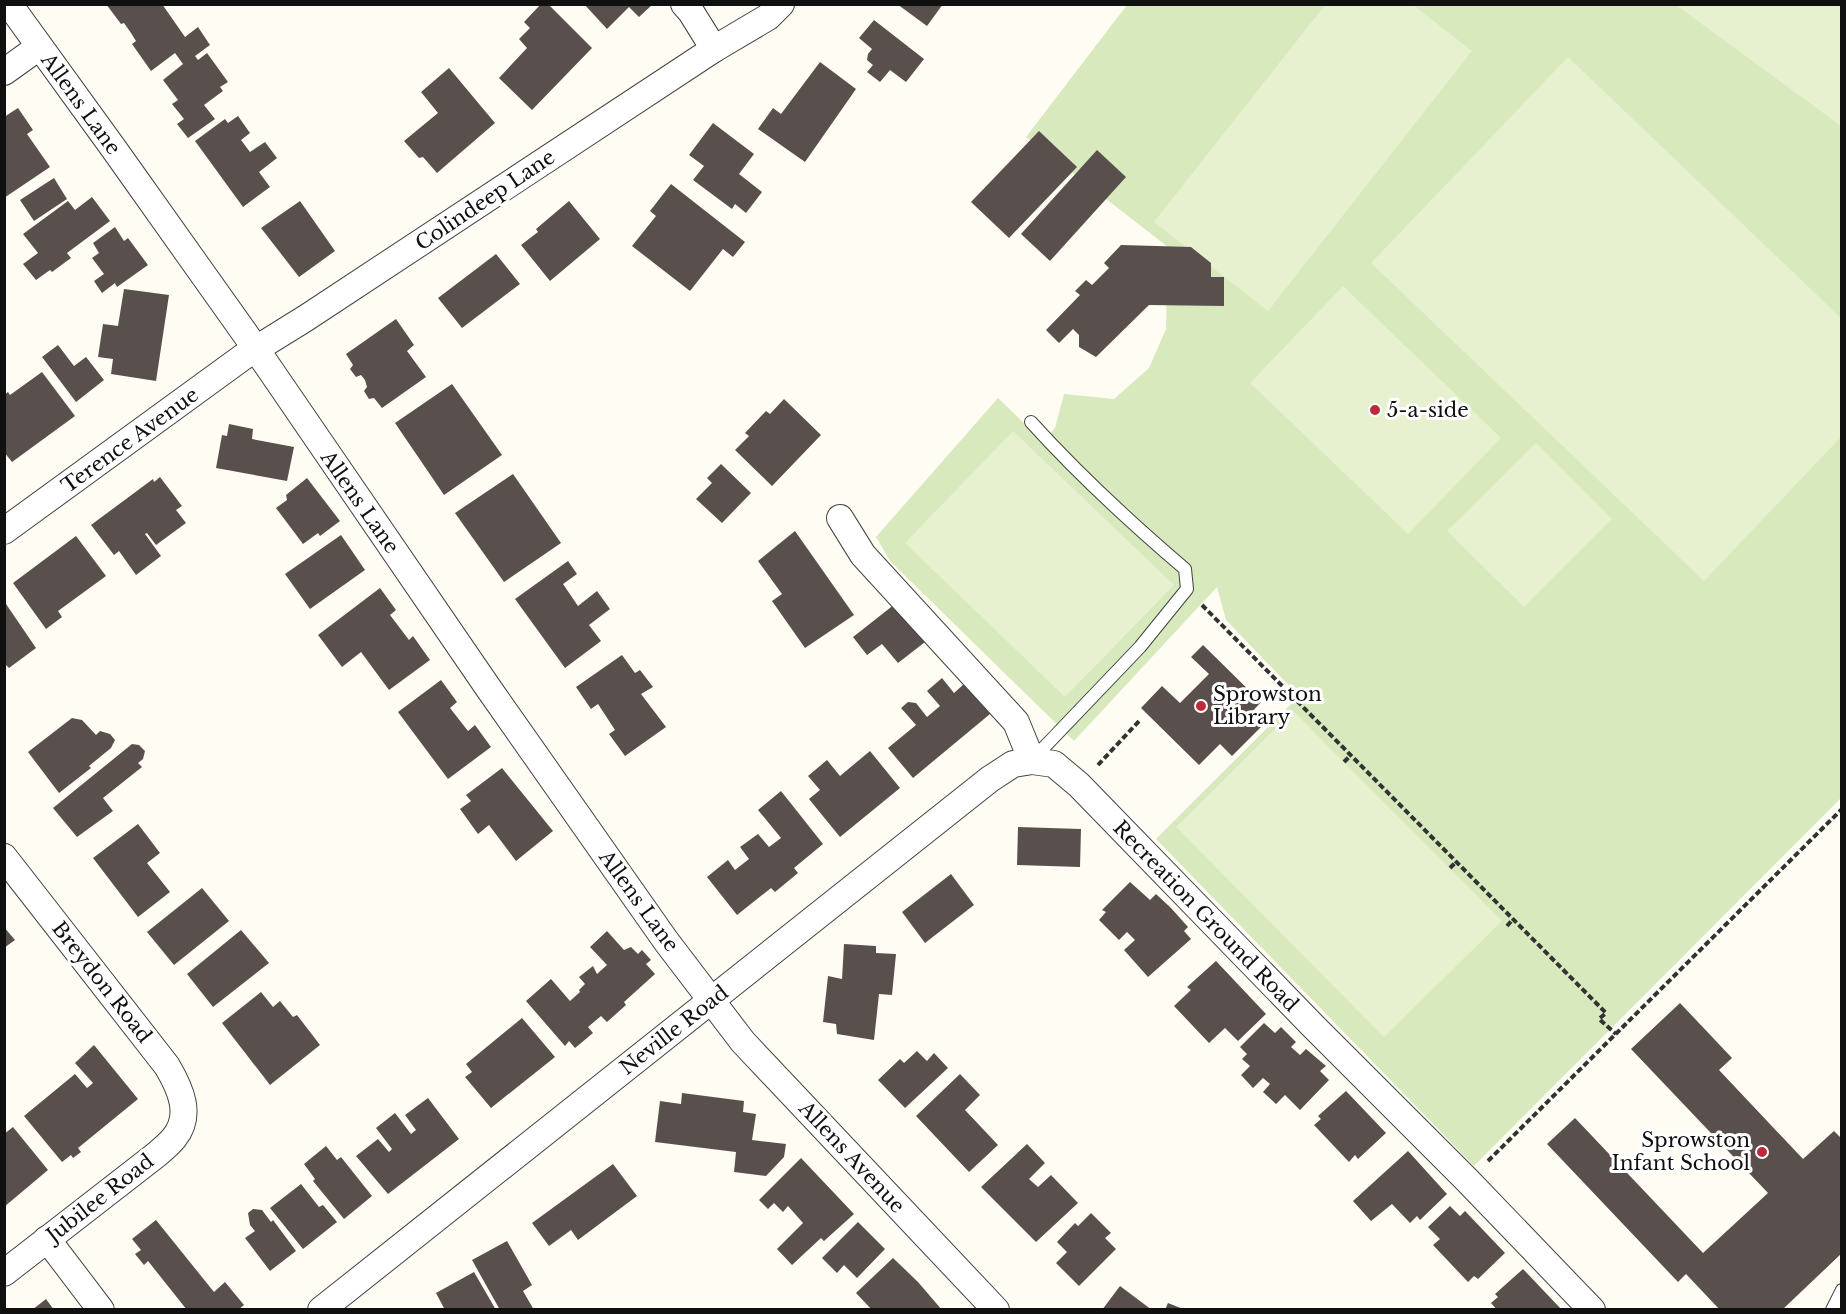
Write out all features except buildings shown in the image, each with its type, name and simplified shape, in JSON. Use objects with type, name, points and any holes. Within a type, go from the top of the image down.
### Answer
[{"type":"street","name":"Allens Lane","points":[[9,4],[256,349],[489,689],[666,941],[712,1000]]},
{"type":"street","points":[[684,4],[714,49]]},
{"type":"street","name":"Colindeep Lane","points":[[256,349],[714,49],[768,17],[782,4]]},
{"type":"street","points":[[4,72],[39,47]]},
{"type":"street","name":"Terence Avenue","points":[[4,531],[256,349]]},
{"type":"street","points":[[840,518],[863,555],[1016,722],[1032,761]]},
{"type":"street","name":"Neville Road","points":[[321,1310],[990,779],[1013,764],[1032,761]]},
{"type":"street","name":"Recreation Ground Road","points":[[1032,761],[1054,764],[1079,785],[1592,1310]]},
{"type":"street","name":"Breydon Road","points":[[4,856],[167,1066],[181,1090],[184,1115]]},
{"type":"street","name":"Allens Avenue","points":[[712,1000],[743,1042],[996,1310]]},
{"type":"street","name":"Jubilee Road","points":[[4,1273],[156,1155],[176,1137],[184,1115]]},
{"type":"street","points":[[47,1239],[101,1310]]},
{"type":"lane","points":[[1031,422],[1124,517],[1185,569],[1187,589],[1140,647],[1032,761]]},
{"type":"lane","points":[[1832,1310],[1842,1290]]},
{"type":"path","points":[[1187,589],[1606,1013],[1599,1019],[1616,1034]]},
{"type":"path","points":[[1079,785],[1141,719]]},
{"type":"path","points":[[1344,762],[1350,756]]},
{"type":"path","points":[[1467,1180],[1842,809]]},
{"type":"path","points":[[1450,868],[1456,862]]},
{"type":"path","points":[[1507,926],[1513,919]]},
{"type":"green space","points":[[1127,5],[1841,5],[1841,798],[1474,1166],[1156,839],[1299,696],[1226,620],[1217,587],[1074,741],[890,561],[876,537],[998,398],[1043,442],[1055,428],[1064,394],[1114,399],[1149,368],[1166,329],[1168,247],[1026,137]]},
{"type":"green space","points":[[1325,5],[1413,5],[1472,51],[1268,311],[1154,222]]},
{"type":"green space","points":[[1676,5],[1841,5],[1841,126]]},
{"type":"green space","points":[[1568,57],[1841,318],[1841,437],[1704,581],[1371,263]]},
{"type":"green space","name":"5-a-side","points":[[1343,286],[1501,438],[1408,534],[1250,383]]},
{"type":"green space","points":[[1013,431],[1174,585],[1065,697],[905,543]]},
{"type":"green space","points":[[1536,443],[1612,519],[1524,607],[1447,531]]},
{"type":"green space","points":[[1293,711],[1502,921],[1384,1037],[1176,827]]},
{"type":"place","name":"5-a-side","points":[[1375,410]]},
{"type":"place","name":"Sprowston Library","points":[[1201,706]]},
{"type":"place","name":"Sprowston Infant School","points":[[1762,1152]]}]
